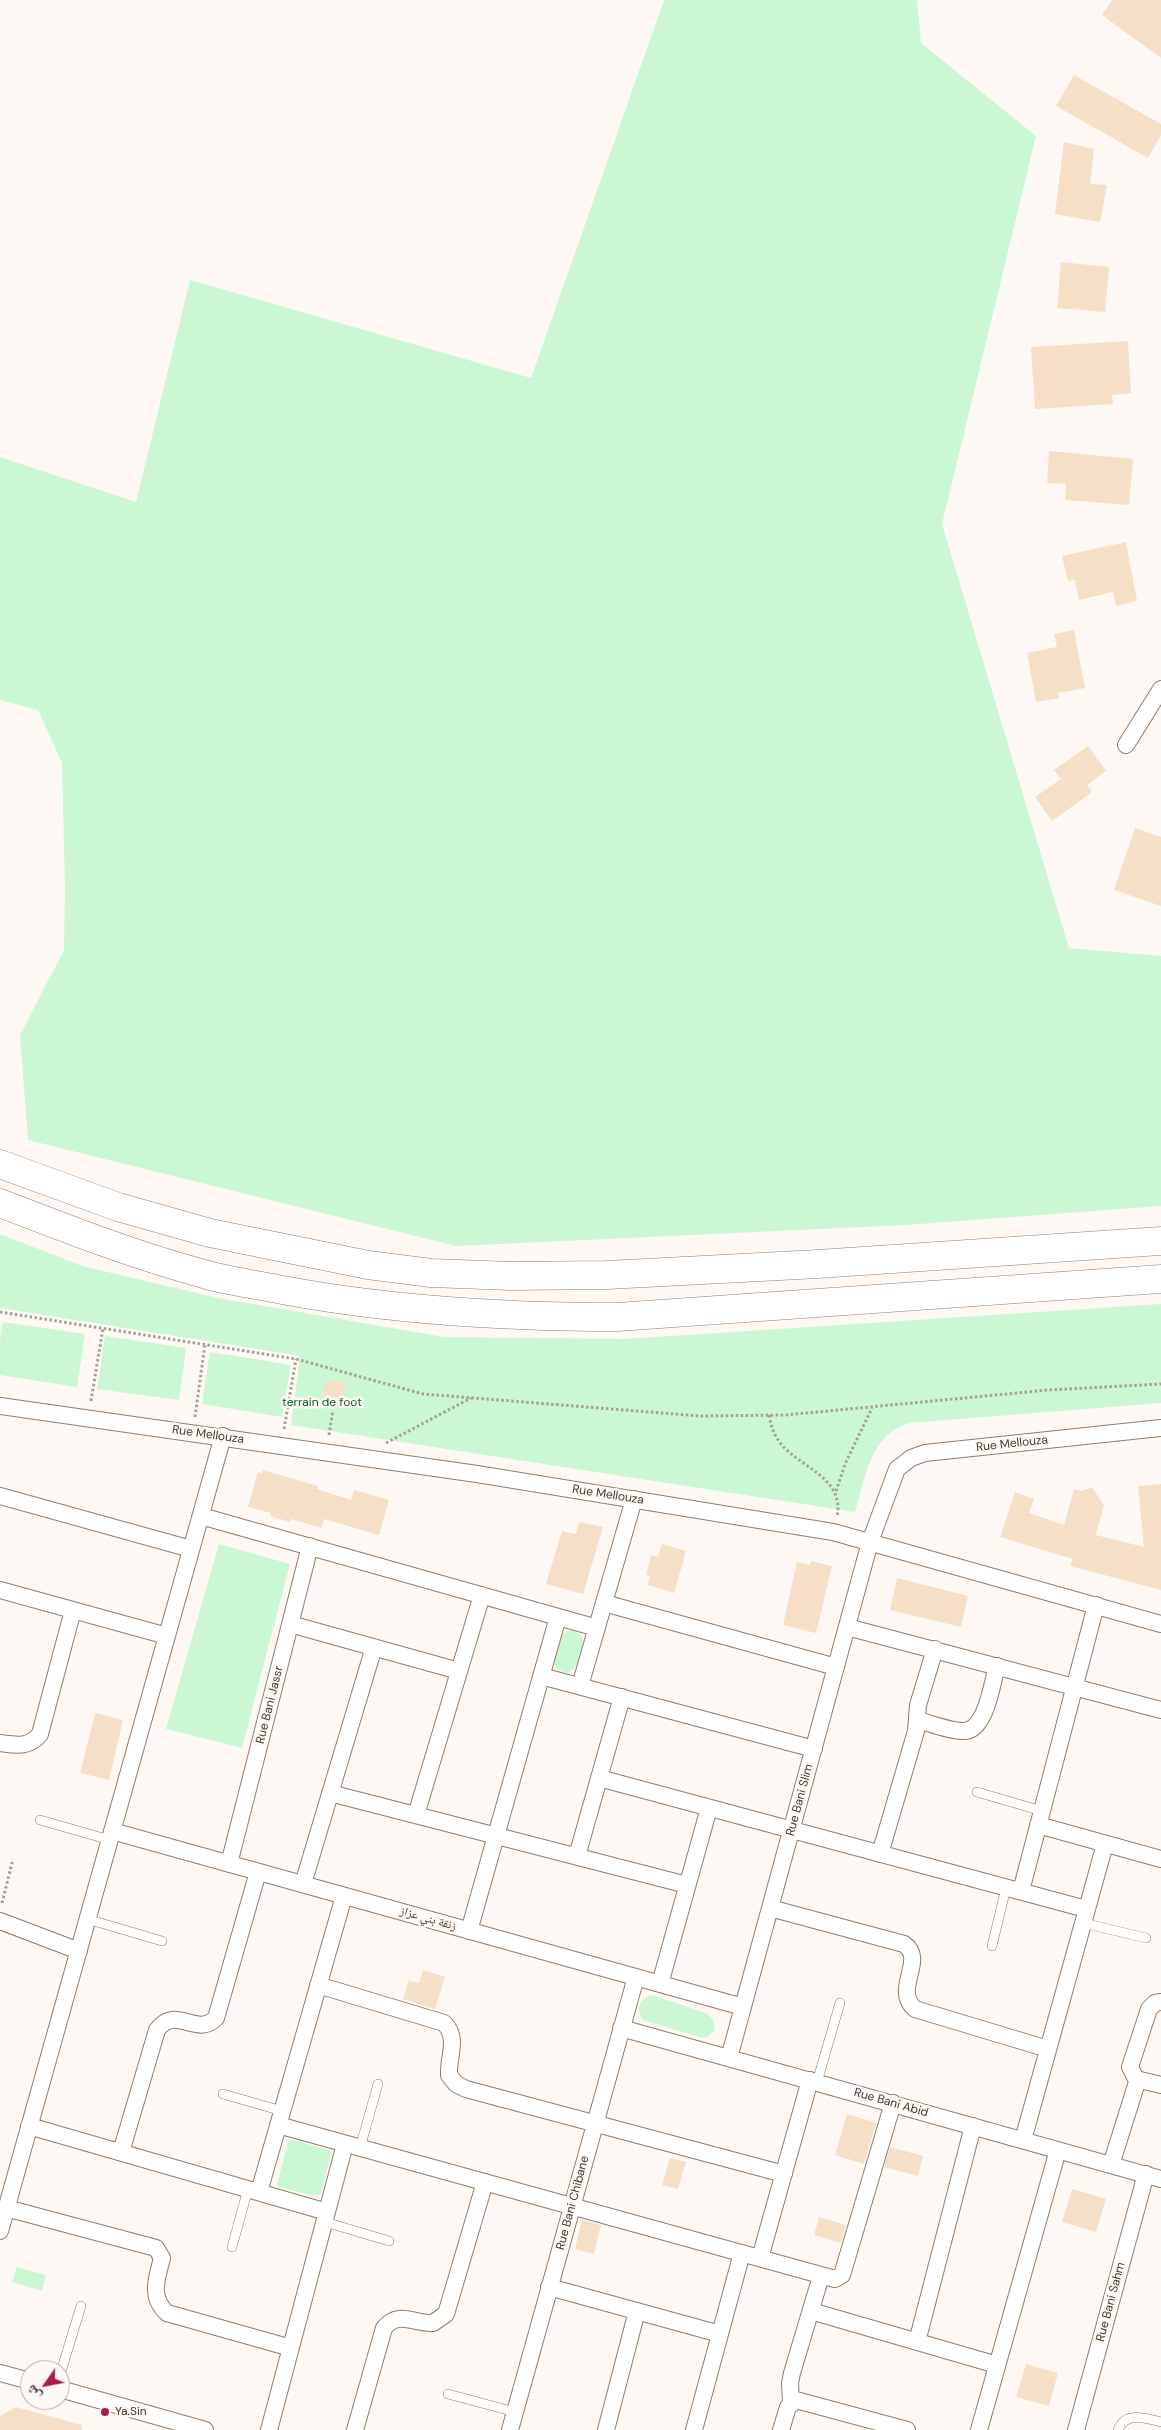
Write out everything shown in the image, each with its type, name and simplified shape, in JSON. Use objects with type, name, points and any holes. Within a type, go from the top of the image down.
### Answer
[{"type":"highway","points":[[0,1164],[118,1207],[210,1233],[368,1265],[432,1273],[511,1276],[607,1275],[818,1264],[1161,1241]]},
{"type":"highway","points":[[0,1204],[108,1244],[205,1274],[375,1306],[516,1317],[616,1317],[1161,1278]]},
{"type":"street","points":[[1126,745],[1161,689]]},
{"type":"street","name":"Rue Mellouza","points":[[0,1406],[223,1436],[634,1499],[833,1532],[870,1542],[897,1469],[903,1462],[918,1455],[1161,1428]]},
{"type":"street","points":[[0,2231],[6,2197],[29,2126],[223,1436]]},
{"type":"street","points":[[0,1496],[191,1548]]},
{"type":"street","points":[[580,1686],[634,1499]]},
{"type":"street","points":[[201,1516],[597,1628]]},
{"type":"street","points":[[870,1542],[1161,1624]]},
{"type":"street","name":"Rue Bani Slim","points":[[730,2058],[870,1542]]},
{"type":"street","name":"Rue Bani Jassr","points":[[229,1864],[310,1546]]},
{"type":"street","points":[[0,1590],[167,1636]]},
{"type":"street","points":[[416,1815],[482,1595]]},
{"type":"street","points":[[604,1602],[836,1667]]},
{"type":"street","points":[[1014,1889],[1040,1818],[1096,1605]]},
{"type":"street","points":[[0,1743],[26,1744],[40,1734],[73,1610]]},
{"type":"street","points":[[469,1930],[558,1617]]},
{"type":"street","points":[[290,1624],[459,1671]]},
{"type":"street","points":[[847,1627],[1161,1710]]},
{"type":"street","points":[[303,1884],[374,1647]]},
{"type":"street","points":[[880,1854],[918,1720],[918,1705],[935,1650]]},
{"type":"street","points":[[918,1720],[962,1731],[973,1728],[983,1717],[997,1666]]},
{"type":"street","points":[[541,1676],[814,1749]]},
{"type":"street","points":[[576,1856],[622,1697]]},
{"type":"street","points":[[599,1778],[1014,1889],[1085,1916]]},
{"type":"street","points":[[330,1793],[687,1885]]},
{"type":"street","points":[[660,1984],[709,1808]]},
{"type":"street","points":[[1040,1818],[1105,1844],[1161,1859]]},
{"type":"street","name":"زنقة بني عزاز","points":[[111,1836],[303,1884],[743,2007]]},
{"type":"street","points":[[1023,2140],[1105,1844]]},
{"type":"street","points":[[121,2152],[157,2030],[161,2025],[171,2020],[206,2025],[216,2018],[258,1872]]},
{"type":"street","points":[[254,2191],[280,2118],[344,1896]]},
{"type":"street","points":[[770,1908],[904,1944],[908,1947],[912,1956],[905,1993],[906,2000],[915,2009],[1048,2049]]},
{"type":"street","points":[[0,1921],[78,1951]]},
{"type":"street","name":"Rue Bani Chibane","points":[[510,2430],[636,1977]]},
{"type":"street","points":[[318,1985],[444,2023],[448,2027],[452,2039],[449,2075],[461,2087],[784,2174]]},
{"type":"street","points":[[1161,2002],[1155,2003],[1149,2009],[1130,2067],[1134,2076],[1138,2079],[1161,2085]]},
{"type":"street","name":"Rue Bani Abid","points":[[622,2028],[1154,2176]]},
{"type":"street","points":[[1111,2165],[1138,2079]]},
{"type":"street","points":[[760,2258],[784,2174],[814,2081]]},
{"type":"street","points":[[280,2118],[353,2146],[836,2279],[842,2275],[893,2104]]},
{"type":"street","points":[[29,2126],[254,2191],[326,2217]]},
{"type":"street","points":[[917,2342],[973,2126]]},
{"type":"street","points":[[269,2430],[326,2217],[353,2146]]},
{"type":"street","points":[[979,2430],[1058,2150]]},
{"type":"street","name":"Rue Bani Sahm","points":[[1076,2430],[1154,2176]]},
{"type":"street","points":[[354,2430],[384,2328],[395,2319],[403,2318],[433,2323],[446,2314],[485,2182]]},
{"type":"street","points":[[6,2197],[156,2248],[162,2258],[155,2289],[156,2296],[167,2313],[291,2348]]},
{"type":"street","points":[[694,2430],[742,2253]]},
{"type":"street","points":[[781,2430],[791,2403],[790,2383],[821,2276]]},
{"type":"street","points":[[549,2287],[720,2334]]},
{"type":"street","points":[[606,2430],[637,2311]]},
{"type":"street","points":[[811,2311],[997,2365]]},
{"type":"street","points":[[0,2373],[20,2378]]},
{"type":"street","points":[[70,2392],[161,2424],[205,2430]]},
{"type":"street","points":[[791,2403],[801,2401],[871,2425],[907,2430]]},
{"type":"lane","points":[[976,1792],[1040,1818]]},
{"type":"lane","points":[[40,1820],[111,1836]]},
{"type":"lane","points":[[992,1946],[1014,1889]]},
{"type":"lane","points":[[1085,1916],[1146,1938]]},
{"type":"lane","points":[[87,1919],[162,1941]]},
{"type":"lane","points":[[814,2081],[840,2003]]},
{"type":"lane","points":[[353,2146],[378,2084]]},
{"type":"lane","points":[[223,2094],[280,2118]]},
{"type":"lane","points":[[232,2247],[254,2191]]},
{"type":"lane","points":[[326,2217],[389,2241]]},
{"type":"lane","points":[[65,2360],[81,2306]]},
{"type":"lane","points":[[448,2394],[515,2412]]},
{"type":"lane","points":[[1118,2430],[1121,2422],[1129,2418],[1144,2417],[1161,2422]]},
{"type":"path","points":[[0,1312],[296,1359],[423,1394],[700,1416],[769,1415],[1048,1390],[1161,1384]]},
{"type":"path","points":[[91,1401],[104,1327]]},
{"type":"path","points":[[192,1432],[205,1344]]},
{"type":"path","points":[[284,1429],[296,1359]]},
{"type":"path","points":[[383,1444],[472,1398]]},
{"type":"path","points":[[833,1532],[838,1506],[836,1492],[855,1442],[872,1407]]},
{"type":"path","points":[[329,1436],[332,1410]]},
{"type":"path","points":[[769,1415],[771,1427],[782,1446],[820,1475],[836,1492]]},
{"type":"path","points":[[2,1905],[13,1859]]},
{"type":"green space","points":[[664,0],[917,0],[921,43],[1036,136],[942,524],[1069,948],[1161,956],[1161,1206],[906,1225],[456,1246],[28,1140],[20,1035],[64,950],[65,887],[62,763],[38,710],[0,700],[0,457],[136,502],[190,280],[531,378]]},
{"type":"green space","name":"terrain de foot","points":[[0,1234],[82,1266],[218,1298],[444,1337],[625,1339],[1161,1304],[1161,1403],[909,1423],[885,1437],[877,1447],[866,1471],[855,1512],[291,1425],[300,1356],[0,1308]]},
{"type":"green space","points":[[3,1322],[85,1334],[77,1387],[0,1375],[0,1341]]},
{"type":"green space","points":[[105,1336],[186,1348],[179,1400],[97,1389]]},
{"type":"green space","points":[[210,1352],[291,1365],[282,1417],[202,1404]]},
{"type":"green space","points":[[219,1544],[290,1564],[242,1748],[166,1729]]},
{"type":"green space","points":[[571,1630],[581,1635],[583,1645],[581,1657],[575,1668],[566,1673],[556,1668],[553,1660],[561,1635]]},
{"type":"green space","points":[[653,1995],[708,2014],[713,2020],[715,2030],[707,2037],[702,2038],[643,2020],[639,2012],[640,2004],[645,1998]]},
{"type":"green space","points":[[293,2140],[329,2150],[331,2154],[321,2194],[314,2196],[279,2187],[277,2184],[288,2142]]},
{"type":"green space","points":[[17,2267],[46,2275],[42,2291],[12,2282]]},
{"type":"building","points":[[1112,0],[1161,0],[1161,58],[1102,15]]},
{"type":"building","points":[[1074,75],[1161,124],[1161,135],[1148,158],[1056,106]]},
{"type":"building","points":[[1064,142],[1094,149],[1090,184],[1107,185],[1100,222],[1055,214]]},
{"type":"building","points":[[1061,262],[1109,267],[1105,312],[1057,308]]},
{"type":"building","points":[[1128,341],[1131,393],[1112,395],[1113,404],[1035,409],[1031,347]]},
{"type":"building","points":[[1049,451],[1133,459],[1129,505],[1065,500],[1066,484],[1047,483]]},
{"type":"building","points":[[1126,542],[1137,601],[1116,606],[1113,592],[1079,600],[1075,580],[1068,581],[1062,556]]},
{"type":"building","points":[[1074,630],[1085,688],[1058,693],[1059,698],[1036,702],[1027,653],[1057,647],[1054,634]]},
{"type":"building","points":[[1088,746],[1106,771],[1087,785],[1092,792],[1052,821],[1035,797],[1061,779],[1054,770]]},
{"type":"building","points":[[1135,828],[1161,837],[1161,906],[1114,890]]},
{"type":"building","points":[[326,1380],[345,1383],[343,1404],[322,1401]]},
{"type":"building","points":[[263,1470],[318,1486],[317,1489],[351,1500],[354,1490],[389,1500],[379,1535],[324,1519],[321,1528],[291,1519],[290,1522],[270,1516],[271,1513],[248,1507],[258,1472],[262,1473]]},
{"type":"building","points":[[1161,1484],[1161,1590],[1070,1566],[1073,1559],[1000,1537],[1015,1492],[1034,1499],[1029,1513],[1064,1525],[1074,1489],[1081,1491],[1092,1487],[1104,1505],[1096,1535],[1144,1547],[1138,1486]]},
{"type":"building","points":[[579,1522],[603,1527],[583,1594],[546,1584],[562,1531],[576,1534]]},
{"type":"building","points":[[662,1544],[686,1551],[674,1593],[648,1585],[650,1576],[646,1575],[651,1555],[658,1557]]},
{"type":"building","points":[[811,1561],[832,1566],[816,1633],[783,1625],[797,1562],[810,1565]]},
{"type":"building","points":[[897,1578],[968,1596],[961,1627],[890,1610]]},
{"type":"building","points":[[95,1713],[123,1720],[109,1780],[80,1773]]},
{"type":"building","points":[[423,1970],[445,1977],[435,2009],[403,1999],[409,1980],[419,1983]]},
{"type":"building","points":[[847,2114],[876,2123],[864,2164],[835,2155]]},
{"type":"building","points":[[890,2147],[923,2156],[918,2176],[884,2167]]},
{"type":"building","points":[[670,2158],[686,2162],[678,2189],[662,2185]]},
{"type":"building","points":[[1072,2189],[1106,2199],[1096,2232],[1062,2222]]},
{"type":"building","points":[[819,2217],[846,2225],[841,2243],[814,2235]]},
{"type":"building","points":[[582,2220],[601,2225],[594,2254],[575,2249]]},
{"type":"building","points":[[1026,2364],[1058,2373],[1049,2406],[1016,2397]]},
{"type":"building","points":[[16,2407],[20,2408],[20,2410],[27,2410],[82,2425],[82,2430],[0,2430],[0,2416]]},
{"type":"place","name":"Ya.Sin","points":[[105,2412]]}]
